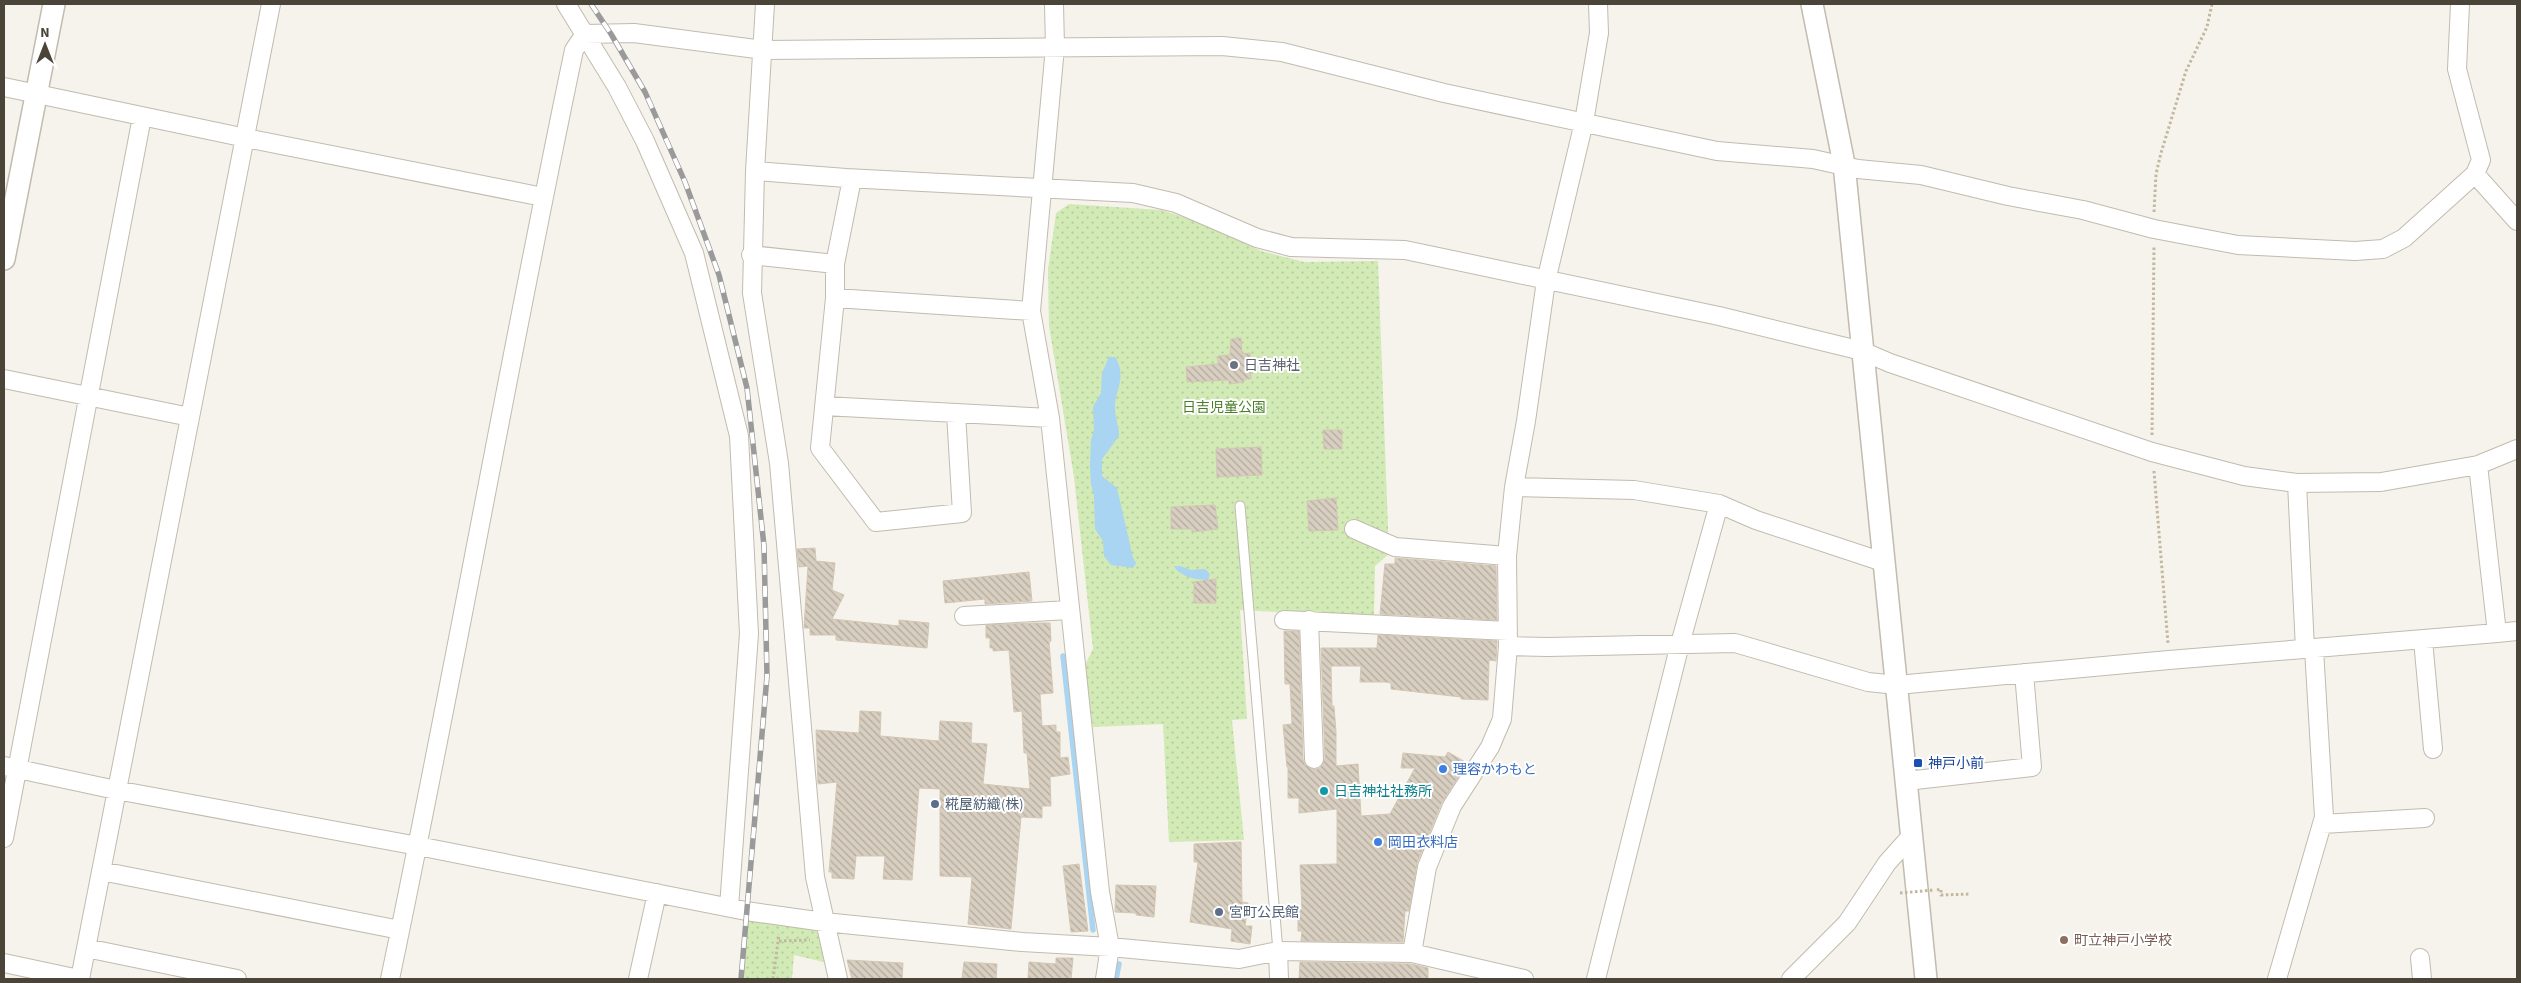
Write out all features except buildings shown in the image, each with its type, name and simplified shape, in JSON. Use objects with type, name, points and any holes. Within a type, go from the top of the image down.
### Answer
[{"type":"street","points":[[4,259],[54,4]]},
{"type":"street","points":[[4,963],[79,979],[271,4]]},
{"type":"street","points":[[566,4],[617,87],[644,141],[694,253],[739,436],[749,634],[728,907]]},
{"type":"street","points":[[765,4],[764,50],[751,255],[752,293],[780,462],[815,877],[838,979]]},
{"type":"street","points":[[1054,4],[1055,47],[1031,311],[1050,418],[1100,892],[1110,947],[1105,979]]},
{"type":"street","points":[[1412,953],[1428,867],[1452,806],[1490,748],[1502,719],[1508,638],[1507,556],[1514,487],[1526,421],[1546,281],[1584,122],[1599,33],[1598,4]]},
{"type":"street","points":[[1812,4],[1844,164],[1926,979]]},
{"type":"street","points":[[585,34],[634,33],[764,50],[1222,46],[1282,52],[1444,93],[1717,151],[1813,159],[1844,164],[1858,169],[1921,175],[2008,196],[2083,210],[2154,230],[2238,246],[2355,251],[2383,249],[2404,238],[2475,174],[2480,160],[2457,69],[2460,4]]},
{"type":"street","points":[[390,979],[418,846],[543,197],[574,50],[585,34]]},
{"type":"street","points":[[4,87],[142,117],[543,197]]},
{"type":"street","points":[[4,838],[10,767],[88,396],[142,117]]},
{"type":"street","points":[[755,171],[1133,193],[1176,203],[1257,238],[1291,247],[1405,250],[1719,316],[1862,351],[1890,363],[2152,452],[2244,476],[2298,484],[2382,482],[2478,465],[2517,448]]},
{"type":"street","points":[[2475,174],[2517,221]]},
{"type":"street","points":[[852,178],[835,264],[835,298],[820,448],[876,522],[962,513],[956,413]]},
{"type":"street","points":[[751,255],[835,264]]},
{"type":"street","points":[[835,298],[1031,311]]},
{"type":"street","points":[[4,379],[190,416]]},
{"type":"street","points":[[824,406],[1050,418]]},
{"type":"street","points":[[2478,465],[2497,633]]},
{"type":"street","points":[[2277,979],[2324,817],[2298,484]]},
{"type":"street","points":[[1514,487],[1634,490],[1719,504],[1756,520],[1883,562]]},
{"type":"street","points":[[1596,979],[1680,644],[1719,504]]},
{"type":"street","points":[[1354,530],[1396,547],[1507,556]]},
{"type":"street","points":[[964,616],[1069,610]]},
{"type":"street","points":[[1284,620],[1310,620],[1508,638],[1548,647],[1735,643],[1868,682],[1897,685],[2517,631]]},
{"type":"street","points":[[1310,620],[1314,759]]},
{"type":"street","points":[[2423,640],[2433,749]]},
{"type":"street","points":[[1906,781],[2032,767],[2024,673]]},
{"type":"street","points":[[10,767],[116,790],[782,916],[826,930],[1110,947],[1239,959],[1278,952],[1412,953],[1481,974],[1524,979]]},
{"type":"street","points":[[2322,824],[2425,818]]},
{"type":"street","points":[[1791,979],[1847,923],[1886,863],[1912,835]]},
{"type":"street","points":[[101,871],[400,930]]},
{"type":"street","points":[[638,979],[657,893]]},
{"type":"street","points":[[86,948],[237,979]]},
{"type":"street","points":[[1278,952],[1279,979]]},
{"type":"street","points":[[2420,958],[2422,979]]},
{"type":"lane","points":[[1240,506],[1278,952]]},
{"type":"path","points":[[2152,452],[2169,660]]},
{"type":"path","points":[[1900,893],[1941,889],[1941,895],[1970,894]]},
{"type":"path","points":[[773,979],[782,916]]},
{"type":"path","points":[[778,941],[826,930]]},
{"type":"green space","name":"日吉児童公園","points":[[1069,204],[1161,210],[1200,222],[1261,251],[1304,262],[1378,261],[1389,554],[1375,566],[1374,617],[1240,610],[1247,719],[1232,720],[1244,840],[1169,842],[1163,724],[1093,727],[1084,667],[1093,649],[1074,477],[1049,326],[1048,270],[1056,213]]},
{"type":"green space","points":[[748,916],[822,928],[828,963],[794,955],[792,979],[743,979]]},
{"type":"water","points":[[1109,357],[1115,357],[1120,371],[1115,402],[1119,436],[1102,459],[1102,476],[1117,488],[1133,558],[1136,563],[1133,568],[1111,565],[1104,556],[1103,541],[1095,529],[1094,496],[1090,466],[1091,440],[1094,430],[1093,407],[1101,393],[1102,373]]},
{"type":"water","points":[[1174,566],[1191,570],[1205,569],[1210,574],[1208,580],[1194,578],[1180,573]]},
{"type":"waterway","points":[[1063,656],[1093,930]]},
{"type":"waterway","points":[[1116,979],[1119,964]]},
{"type":"railway","points":[[591,4],[645,92],[685,182],[719,275],[747,388],[764,546],[767,676],[741,979]]},
{"type":"place","name":"日吉神社","points":[[1234,365]]},
{"type":"place","name":"神戸小前","points":[[1918,763]]},
{"type":"place","name":"理容かわもと","points":[[1443,769]]},
{"type":"place","name":"日吉神社社務所","points":[[1324,791]]},
{"type":"place","name":"糀屋紡織(株)","points":[[935,804]]},
{"type":"place","name":"岡田衣料店","points":[[1378,842]]},
{"type":"place","name":"宮町公民館","points":[[1219,912]]},
{"type":"place","name":"町立神戸小学校","points":[[2064,940]]}]
